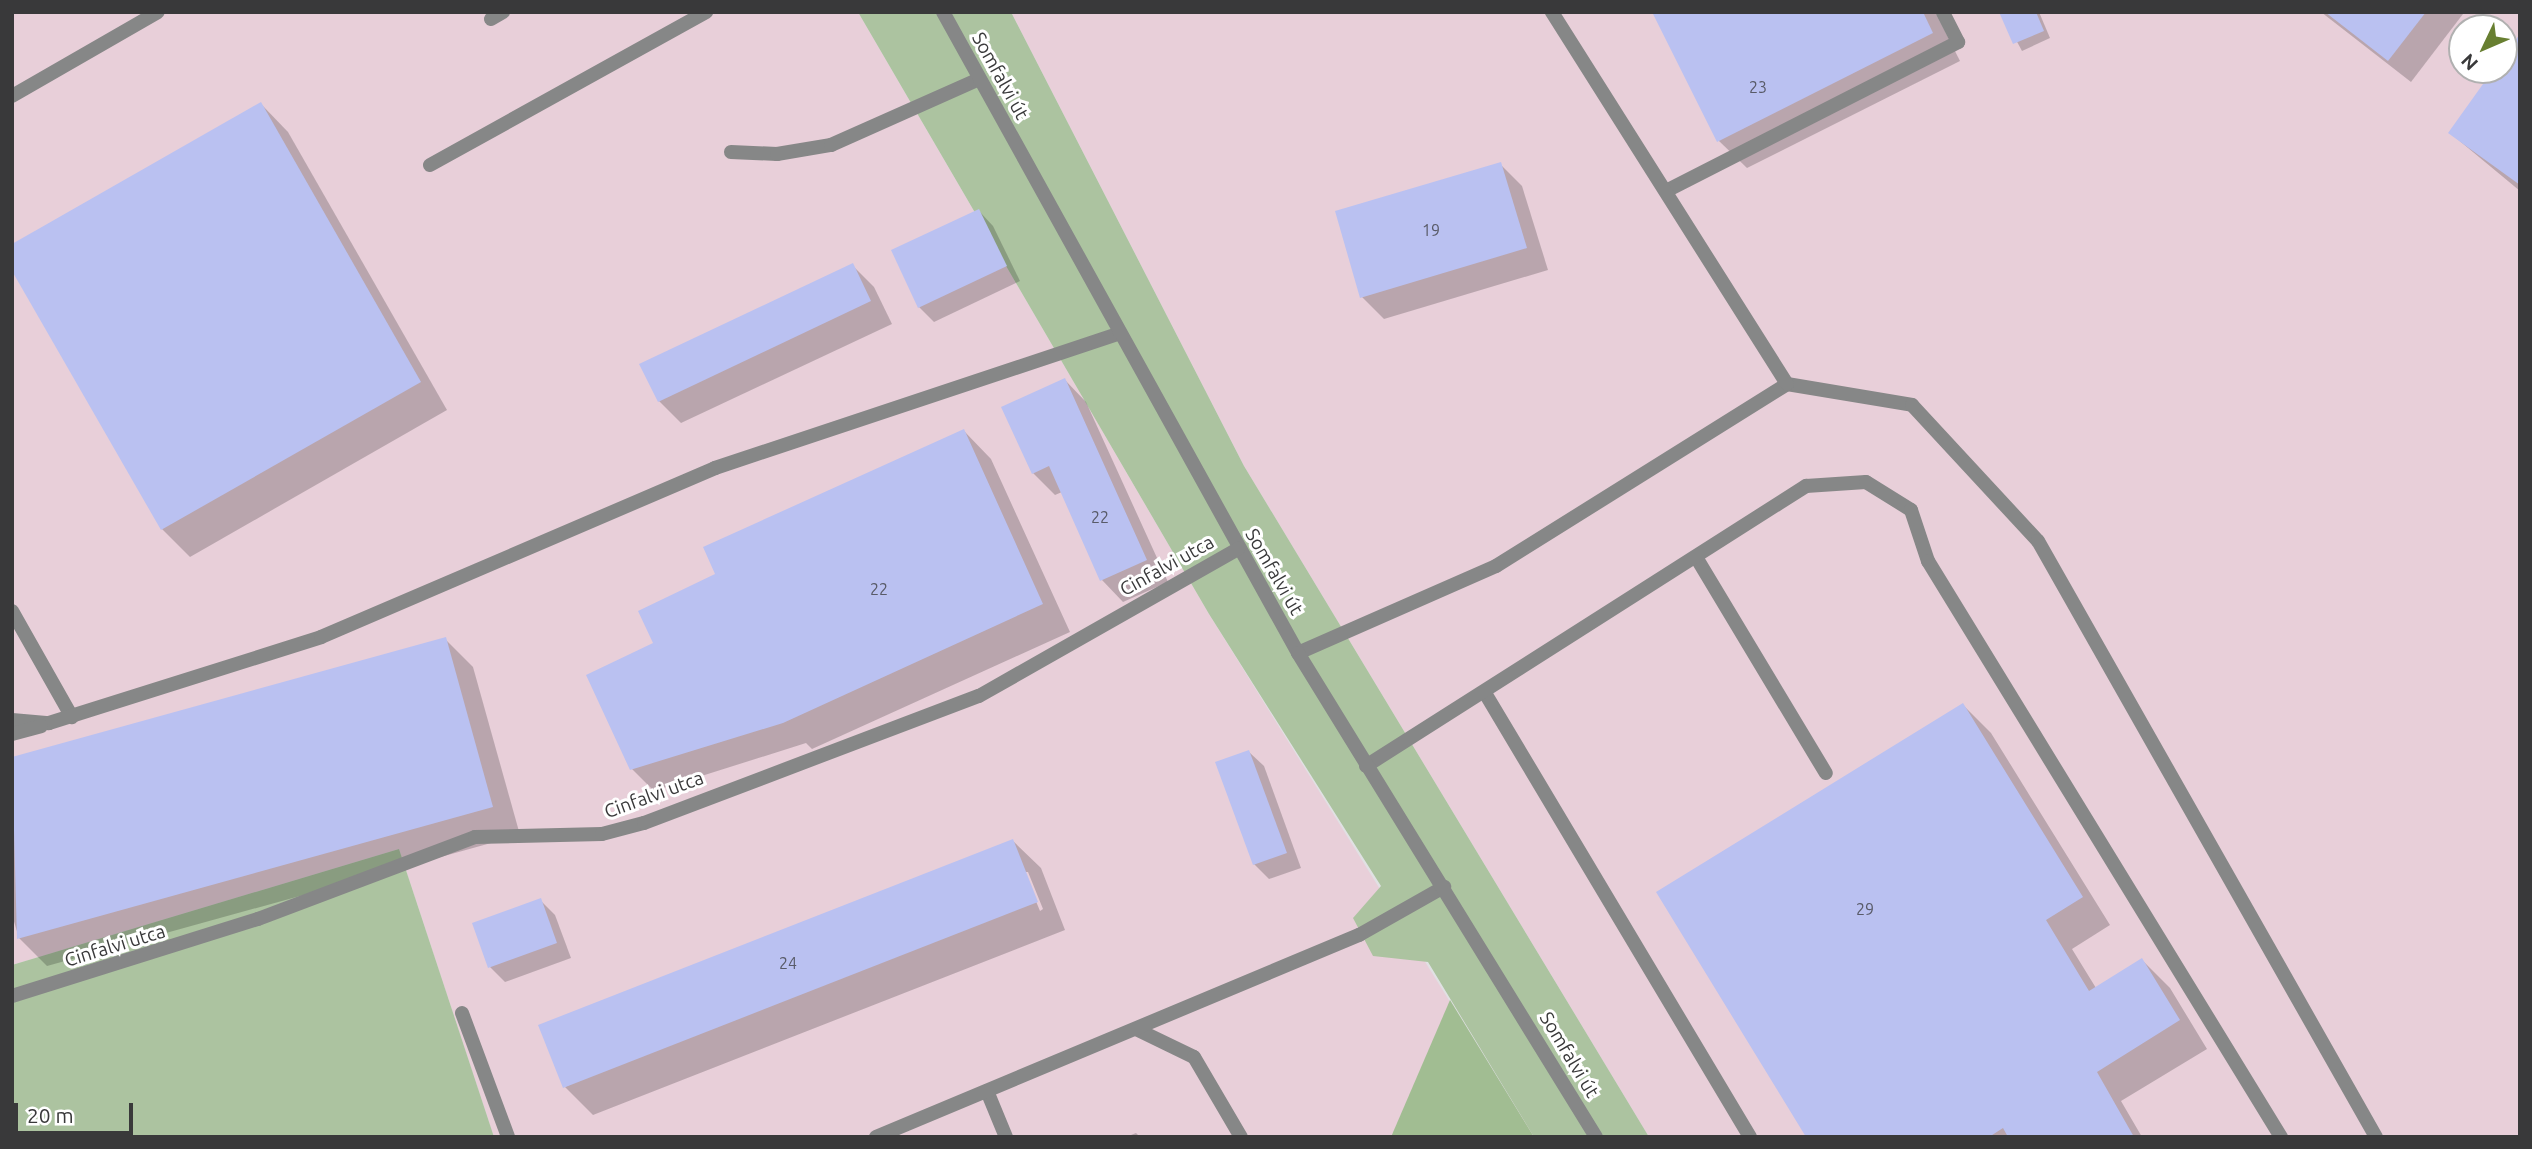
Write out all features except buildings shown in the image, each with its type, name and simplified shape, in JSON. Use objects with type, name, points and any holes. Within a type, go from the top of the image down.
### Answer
[{"type":"street","points":[[12,96],[159,12]]},
{"type":"street","points":[[430,165],[706,12]]},
{"type":"street","name":"Somfalvi út","points":[[943,12],[1238,549],[1298,653],[1596,1137]]},
{"type":"street","points":[[1552,12],[1787,384]]},
{"type":"street","points":[[1665,191],[1958,42],[1943,12]]},
{"type":"street","points":[[731,152],[778,154],[831,145],[979,79]]},
{"type":"street","points":[[12,734],[321,637],[715,468],[1120,333]]},
{"type":"street","points":[[1298,653],[1496,566],[1787,384],[1912,405],[2038,541],[2376,1137]]},
{"type":"street","points":[[1366,766],[1485,693],[1806,486],[1866,482],[1910,510],[1928,561],[2281,1137]]},
{"type":"street","name":"Cinfalvi utca","points":[[12,996],[245,923],[475,837],[603,834],[643,823],[969,701],[1238,549]]},
{"type":"street","points":[[1696,557],[1826,773]]},
{"type":"street","points":[[12,611],[72,717]]},
{"type":"street","points":[[1485,693],[1750,1137]]},
{"type":"street","points":[[12,719],[49,723]]},
{"type":"street","points":[[876,1137],[1359,935],[1444,887]]},
{"type":"street","points":[[462,1013],[508,1137]]},
{"type":"street","points":[[1136,1029],[1194,1057],[1241,1137]]},
{"type":"street","points":[[987,1091],[1006,1137]]},
{"type":"shaded area","points":[[12,12],[858,12],[1209,614],[1534,1137],[494,1137],[399,849],[12,965]]},
{"type":"shaded area","points":[[1011,12],[2520,12],[2520,1137],[1649,1137],[1244,466]]},
{"type":"green space","points":[[858,12],[1011,12],[1244,466],[1649,1137],[1534,1137],[1428,962],[1373,956],[1353,918],[1381,886],[1209,614]]},
{"type":"green space","points":[[399,849],[494,1137],[12,1137],[12,965]]},
{"type":"green space","points":[[1450,1000],[1534,1137],[1391,1137]]}]
